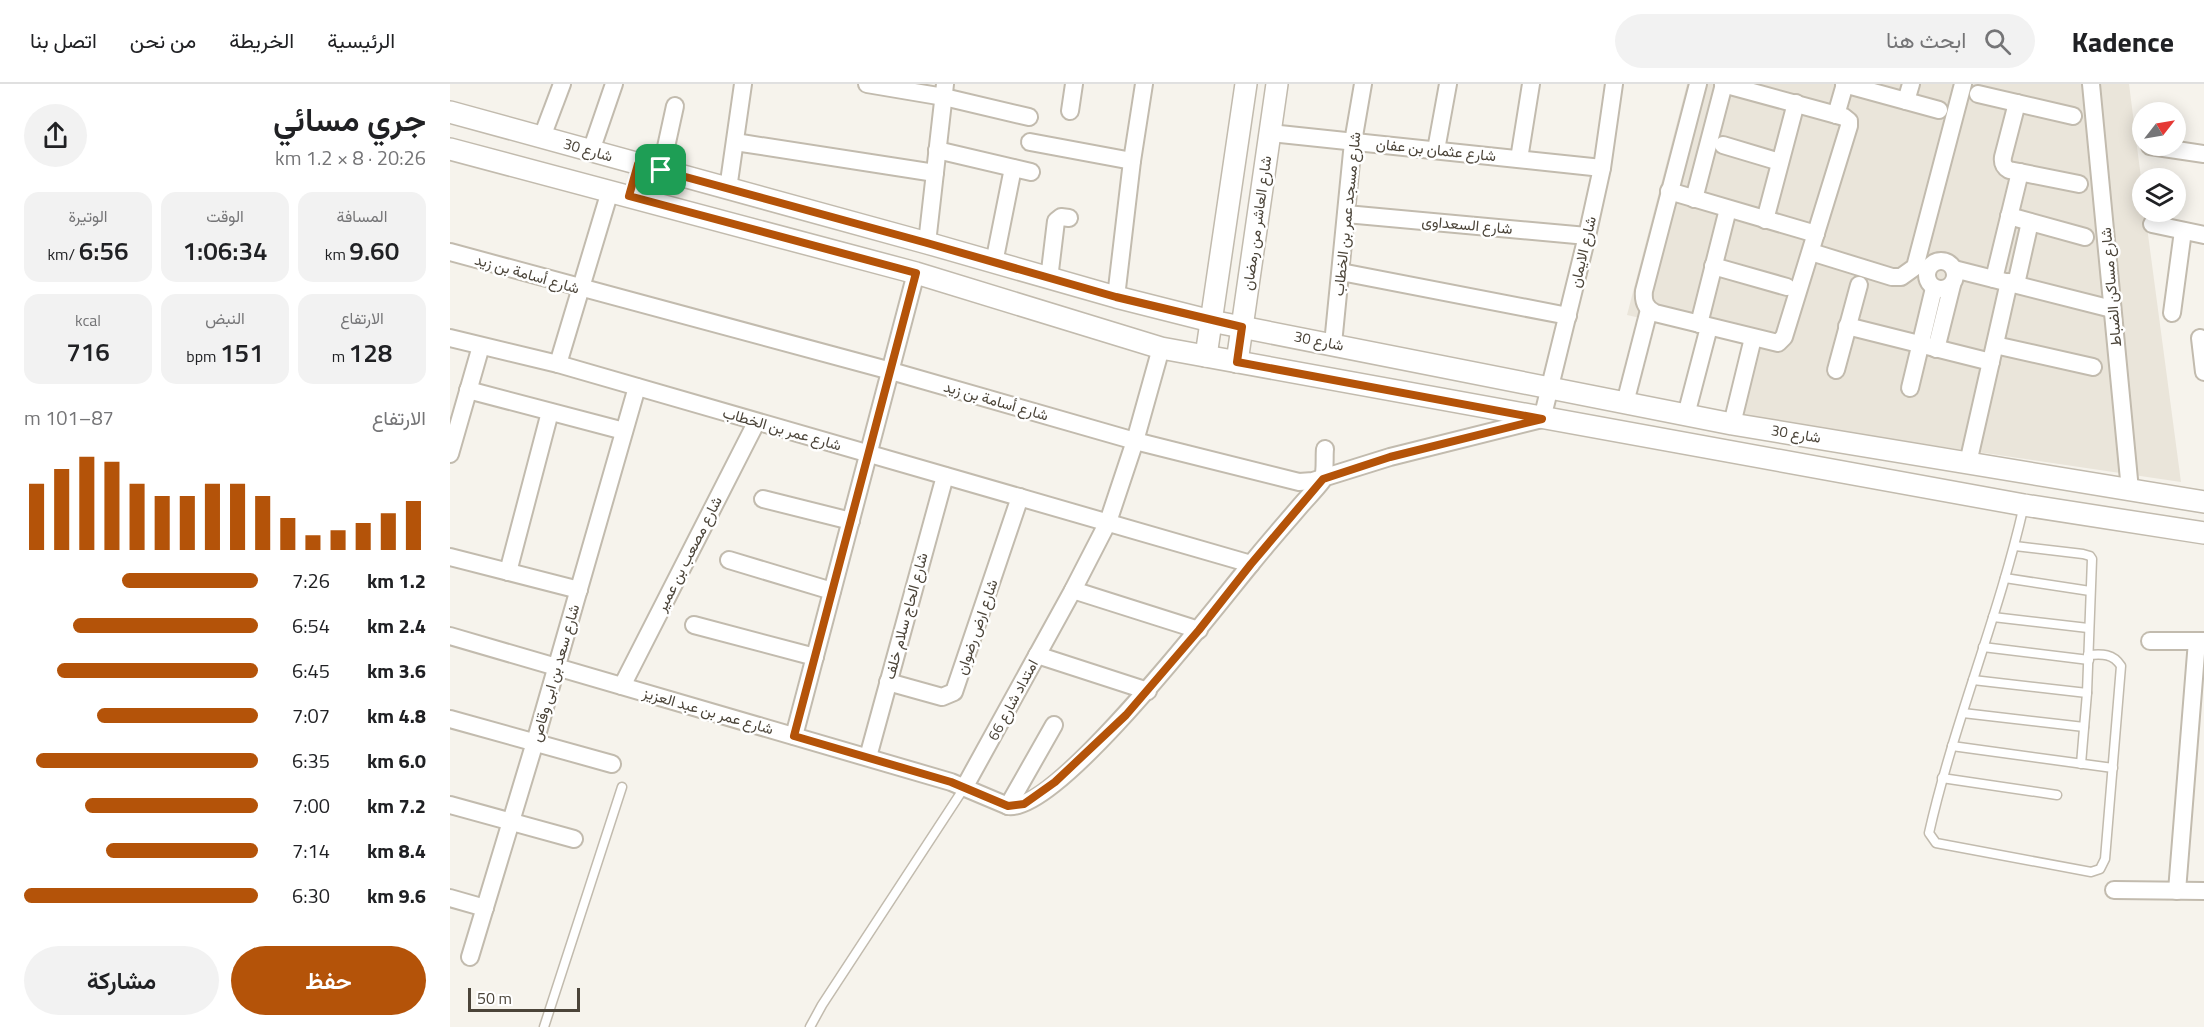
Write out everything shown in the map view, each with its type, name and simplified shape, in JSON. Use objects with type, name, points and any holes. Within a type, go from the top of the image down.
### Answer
[{"type":"street","points":[[542,137],[562,84]]},
{"type":"street","points":[[591,151],[614,84]]},
{"type":"street","points":[[728,189],[743,84]]},
{"type":"street","points":[[867,84],[944,90],[1029,117]]},
{"type":"street","points":[[1071,111],[1074,84]]},
{"type":"street","points":[[1116,297],[1132,161],[1144,84]]},
{"type":"street","name":"شارع العاشر من رمضان","points":[[1206,356],[1246,84]]},
{"type":"street","name":"شارع العاشر من رمضان","points":[[1237,362],[1277,84]]},
{"type":"street","name":"شارع مسجد عمر بن الخطاب","points":[[1334,344],[1353,142],[1363,84]]},
{"type":"street","points":[[1436,150],[1448,84]]},
{"type":"street","points":[[1520,159],[1531,84]]},
{"type":"street","name":"شارع الايمان","points":[[1542,419],[1602,168],[1614,84]]},
{"type":"street","points":[[1694,199],[1723,84],[1758,89],[1796,104],[1847,118],[1849,126],[1782,341],[1774,343],[1652,312],[1643,299],[1698,84]]},
{"type":"street","points":[[1832,114],[1836,84]]},
{"type":"street","points":[[1832,114],[1844,84],[1897,94],[1939,110]]},
{"type":"street","points":[[1897,94],[1911,84]]},
{"type":"street","points":[[1810,252],[1893,277],[1901,277],[1915,267],[1963,84]]},
{"type":"street","name":"شارع مساكن الضباط","points":[[2091,84],[2130,490]]},
{"type":"street","points":[[927,243],[944,90]]},
{"type":"street","points":[[1978,94],[2073,116]]},
{"type":"street","points":[[2017,103],[2002,163],[2009,170],[2079,184]]},
{"type":"street","points":[[1766,220],[1796,104]]},
{"type":"street","points":[[661,170],[675,106]]},
{"type":"street","name":"شارع 30","points":[[450,112],[927,243],[1049,279],[1211,321],[1732,424],[2204,502]]},
{"type":"street","name":"شارع عثمان بن عفان","points":[[1270,133],[1602,168]]},
{"type":"street","points":[[735,142],[935,173]]},
{"type":"street","points":[[1030,142],[1132,161]]},
{"type":"street","points":[[1723,145],[1780,162]]},
{"type":"street","name":"شارع 30","points":[[450,149],[916,273],[1161,348],[2024,505],[2204,533]]},
{"type":"street","points":[[937,150],[1031,172]]},
{"type":"street","points":[[2186,151],[2204,154]]},
{"type":"street","points":[[558,364],[580,289],[619,194],[638,164]]},
{"type":"street","points":[[994,263],[1013,168]]},
{"type":"street","points":[[1968,463],[1995,345],[2006,282],[2009,216],[2020,172]]},
{"type":"street","points":[[1669,192],[1816,234]]},
{"type":"street","points":[[1686,415],[1704,326],[1713,266],[1728,209]]},
{"type":"street","name":"شارع السعداوى","points":[[1346,214],[1587,236]]},
{"type":"street","points":[[2009,216],[2085,237]]},
{"type":"street","points":[[1049,279],[1056,221],[1061,217],[1069,218]]},
{"type":"street","points":[[2006,282],[2030,222]]},
{"type":"street","points":[[2152,224],[2204,235]]},
{"type":"street","points":[[2172,313],[2183,231]]},
{"type":"street","name":"شارع أسامة بن زيد","points":[[450,252],[580,289],[891,371],[1135,441],[1299,482],[1323,479],[1390,457],[1542,419]]},
{"type":"street","points":[[1910,388],[1928,347],[1953,277],[1951,264],[1941,261],[1931,265],[1928,269],[1928,279],[1934,288],[1928,347]]},
{"type":"street","points":[[1713,266],[1787,287]]},
{"type":"street","points":[[1341,272],[1568,316]]},
{"type":"street","points":[[794,736],[916,273]]},
{"type":"street","points":[[1953,277],[2006,282],[2112,309]]},
{"type":"street","points":[[1934,288],[1944,289],[1953,277]]},
{"type":"street","points":[[1836,370],[1859,285]]},
{"type":"street","points":[[1625,402],[1652,312]]},
{"type":"street","points":[[1847,326],[1991,362]]},
{"type":"street","name":"شارع عمر بن الخطاب","points":[[450,338],[558,364],[1251,564]]},
{"type":"street","points":[[1732,424],[1753,338]]},
{"type":"street","points":[[2199,338],[2204,372]]},
{"type":"street","points":[[1995,345],[2093,367]]},
{"type":"street","points":[[450,454],[481,346]]},
{"type":"street","name":"امتداد شارع 66","points":[[964,788],[1108,522],[1135,441],[1161,348]]},
{"type":"street","name":"شارع سعد بن ابى وقاص","points":[[470,957],[535,742],[637,387]]},
{"type":"street","points":[[468,390],[624,431]]},
{"type":"street","points":[[508,572],[550,412]]},
{"type":"street","name":"شارع مصعب بن عمير","points":[[622,686],[756,423]]},
{"type":"street","points":[[1008,806],[1024,804],[1055,782],[1105,736],[1148,690],[1323,479],[1324,449]]},
{"type":"street","name":"شارع الحاج سلام خلف","points":[[868,757],[945,476]]},
{"type":"street","name":"شارع ارض رضوان","points":[[888,682],[942,697],[954,692],[1020,497]]},
{"type":"street","points":[[763,499],[851,521]]},
{"type":"street","points":[[450,557],[579,590]]},
{"type":"street","points":[[729,560],[832,591]]},
{"type":"street","points":[[1073,590],[1199,630]]},
{"type":"street","points":[[694,625],[815,657]]},
{"type":"street","name":"شارع عمر بن عبد العزيز","points":[[450,636],[951,782],[1008,806]]},
{"type":"street","points":[[2150,640],[2200,641],[2177,891]]},
{"type":"street","points":[[1037,655],[1148,690]]},
{"type":"street","points":[[450,719],[612,764]]},
{"type":"street","points":[[1008,806],[1054,725]]},
{"type":"street","points":[[450,805],[574,839]]},
{"type":"street","points":[[2114,890],[2204,891]]},
{"type":"street","points":[[450,898],[485,908]]},
{"type":"lane","points":[[1983,647],[2089,658],[2106,654],[2114,657],[2121,666],[2105,859],[2100,868],[2091,872],[1936,843],[1929,833],[1942,778],[1963,713],[1983,647],[2015,546],[2024,505]]},
{"type":"lane","points":[[2015,546],[2090,556],[2092,563],[2088,628],[2089,658],[2081,764]]},
{"type":"lane","points":[[2005,578],[2090,591]]},
{"type":"lane","points":[[1993,616],[2088,628]]},
{"type":"lane","points":[[1973,680],[2087,693]]},
{"type":"lane","points":[[1963,713],[2084,728]]},
{"type":"lane","points":[[1952,746],[2114,768]]},
{"type":"lane","points":[[1942,778],[2057,795]]},
{"type":"lane","points":[[544,1027],[622,787]]},
{"type":"lane","name":"امتداد شارع 66","points":[[810,1027],[822,1005],[964,788]]},
{"type":"shaded area","points":[[1687,84],[2129,84],[2132,108],[2132,156],[2138,156],[2140,168],[2132,168],[2132,222],[2146,222],[2181,482],[1726,415],[1745,342],[1627,315]]},
{"type":"route","points":[[638,164],[661,170],[1049,279],[1242,327],[1237,362],[1542,419],[1390,457],[1323,479],[1126,715],[1055,782],[1024,804],[1008,806],[951,782],[794,736],[916,273],[629,196],[638,164]]}]
